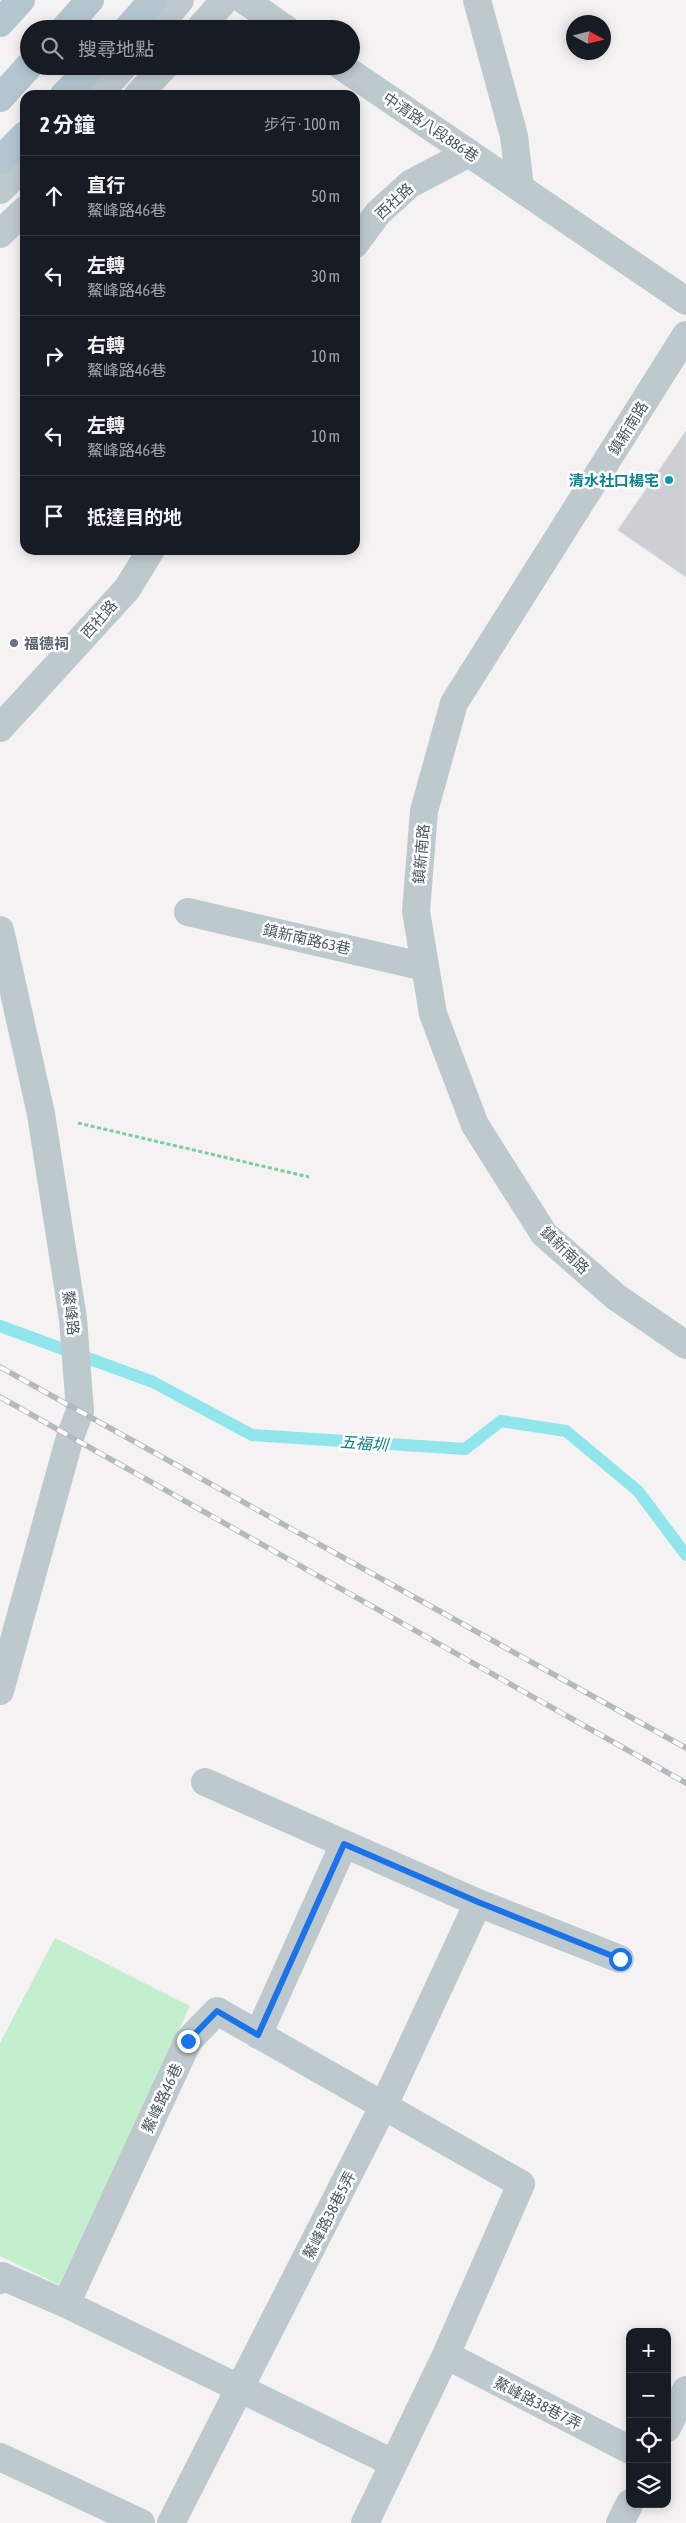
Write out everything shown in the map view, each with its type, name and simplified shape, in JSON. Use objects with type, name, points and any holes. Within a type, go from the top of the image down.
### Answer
[{"type":"main road","points":[[0,23],[21,0]]},
{"type":"main road","points":[[72,20],[90,0]]},
{"type":"main road","points":[[135,20],[153,0]]},
{"type":"main road","points":[[0,98],[21,75]]},
{"type":"main road","points":[[69,90],[84,75]]},
{"type":"main road","points":[[0,160],[20,140]]},
{"type":"street","points":[[163,20],[180,0]]},
{"type":"street","points":[[207,20],[226,0]]},
{"type":"street","points":[[244,0],[273,20]]},
{"type":"street","points":[[477,0],[514,136],[520,188]]},
{"type":"street","points":[[102,90],[116,75]]},
{"type":"street","points":[[143,90],[157,75]]},
{"type":"street","name":"中清路八段886巷","points":[[354,75],[686,300]]},
{"type":"street","name":"西社路","points":[[360,237],[378,213],[410,184],[468,153]]},
{"type":"street","points":[[0,190],[20,171]]},
{"type":"street","points":[[0,234],[20,215]]},
{"type":"street","name":"鎮新南路","points":[[686,336],[454,703],[424,811],[416,911],[433,1014],[475,1125],[544,1234],[616,1297],[686,1345]]},
{"type":"street","name":"西社路","points":[[0,728],[127,589],[148,555]]},
{"type":"street","name":"鎮新南路63巷","points":[[188,912],[426,966]]},
{"type":"street","name":"鰲峰路","points":[[0,930],[41,1114],[73,1318],[80,1412],[70,1437],[0,1691]]},
{"type":"street","points":[[205,1782],[478,1902],[620,1959]]},
{"type":"street","points":[[344,1844],[258,2035],[384,2104],[521,2184],[446,2356],[365,2523]]},
{"type":"street","name":"鰲峰路38巷5弄","points":[[171,2523],[384,2104],[478,1902]]},
{"type":"street","name":"鰲峰路46巷","points":[[66,2304],[188,2041],[217,2011],[258,2035]]},
{"type":"street","points":[[0,2280],[2,2276],[66,2304],[393,2463]]},
{"type":"street","name":"鰲峰路38巷7弄","points":[[446,2356],[626,2448]]},
{"type":"street","points":[[671,2420],[686,2390]]},
{"type":"street","points":[[0,2457],[141,2523]]},
{"type":"street","points":[[620,2523],[628,2508]]},
{"type":"path","points":[[41,1114],[310,1177]]},
{"type":"green space","points":[[55,1938],[190,2006],[59,2285],[0,2256],[0,2043]]},
{"type":"building","name":"清水社口楊宅","points":[[686,431],[686,577],[618,530]]},
{"type":"waterway","name":"五福圳","points":[[0,1326],[153,1382],[252,1435],[465,1449],[501,1421],[566,1431],[638,1491],[686,1555]]},
{"type":"railway","points":[[0,1367],[686,1748]]},
{"type":"railway","points":[[0,1397],[686,1783]]},
{"type":"place","name":"清水社口楊宅","points":[[669,480]]},
{"type":"place","name":"福德祠","points":[[14,643]]},
{"type":"route","points":[[188,2041],[217,2011],[258,2035],[344,1844],[478,1902],[620,1959]]}]
